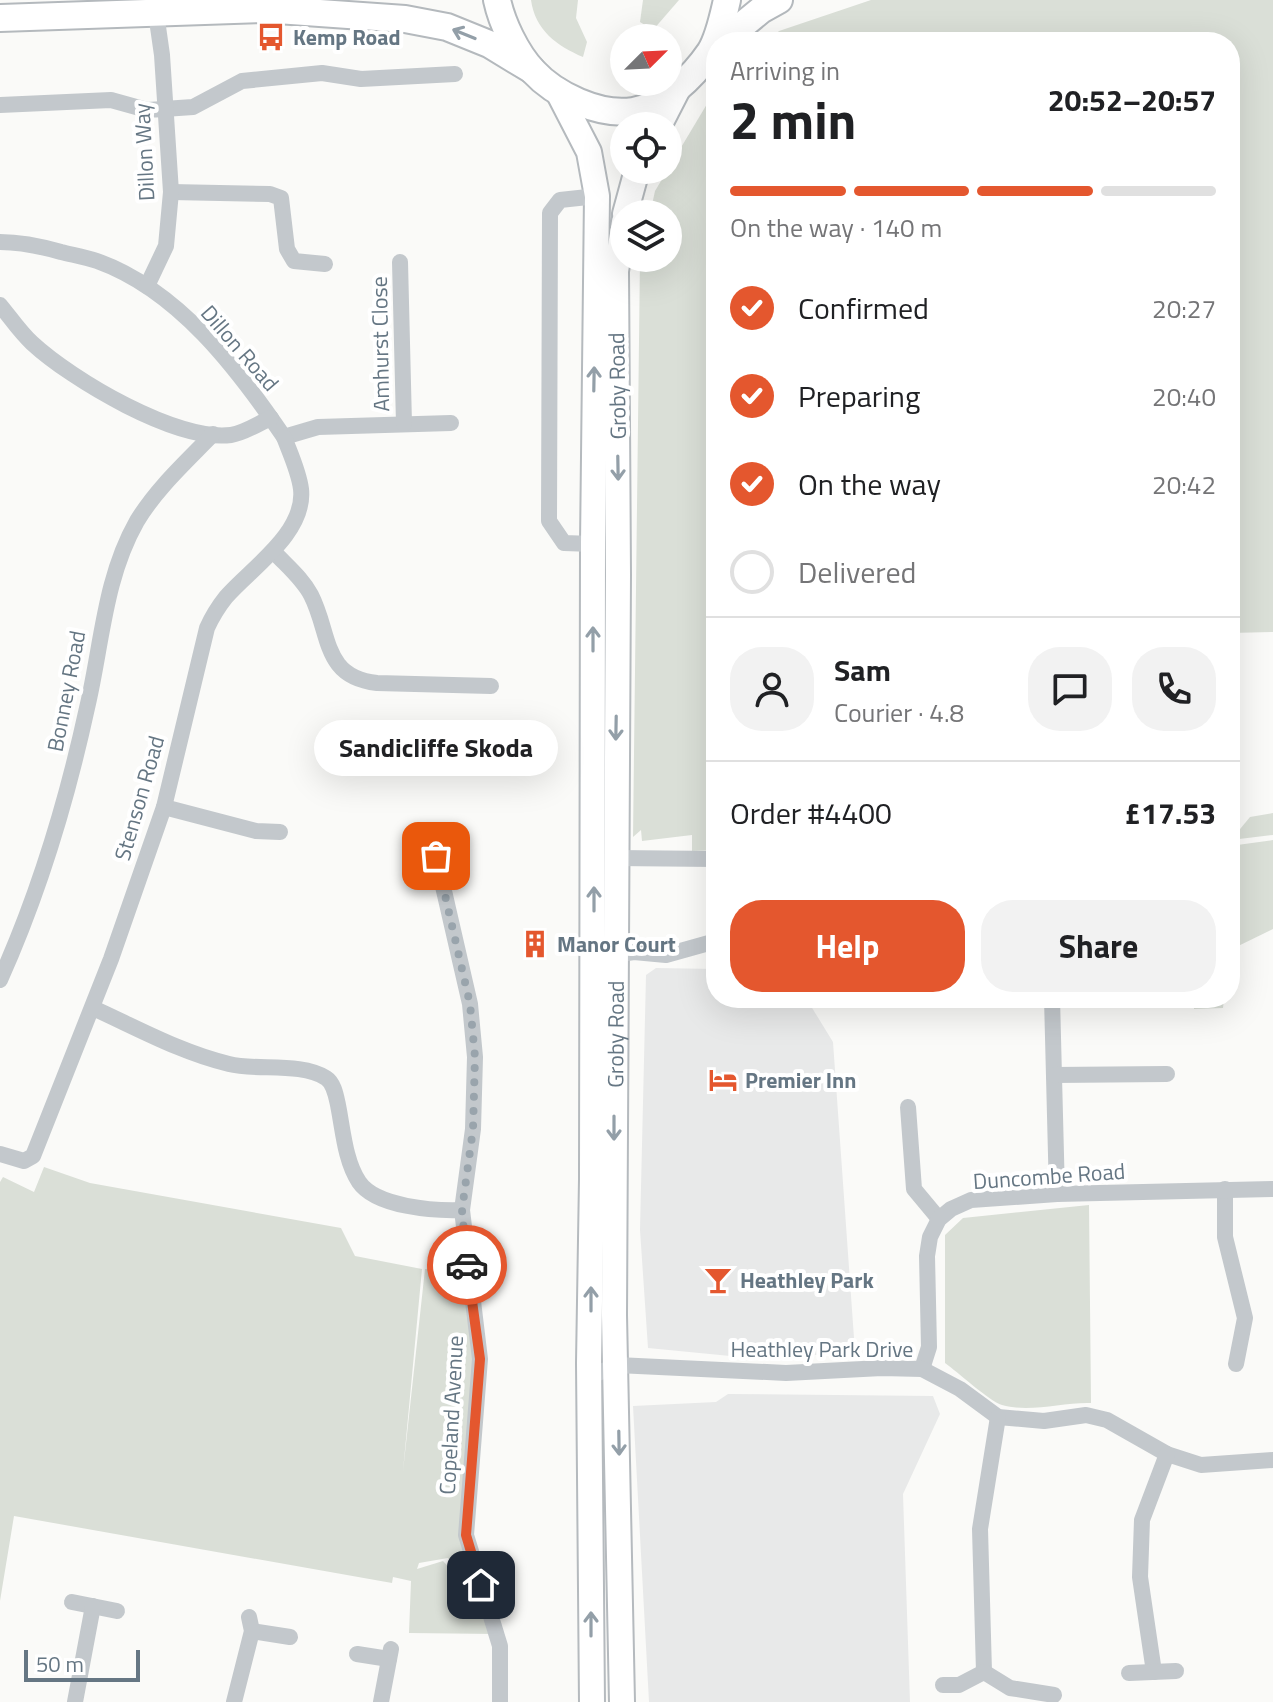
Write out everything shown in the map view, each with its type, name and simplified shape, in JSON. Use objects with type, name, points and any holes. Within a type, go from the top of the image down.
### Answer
[{"type":"highway","points":[[263,9],[317,0]]},
{"type":"highway","points":[[497,0],[508,30],[532,70]]},
{"type":"highway","points":[[719,32],[727,0]]},
{"type":"highway","points":[[734,32],[779,0]]},
{"type":"highway","points":[[0,18],[155,6],[263,9],[405,19],[439,25],[489,44],[532,70],[557,90],[608,110],[632,111],[664,96]]},
{"type":"highway","points":[[682,84],[706,57]]},
{"type":"main road","name":"Groby Road","points":[[557,90],[589,152],[597,196],[589,1377],[592,1702]]},
{"type":"main road","name":"Groby Road","points":[[616,272],[618,646],[614,1315],[622,1702]]},
{"type":"street","name":"Dillon Way","points":[[147,286],[166,246],[171,192],[162,55],[155,6]]},
{"type":"street","points":[[0,105],[111,100],[147,110],[164,109],[193,107],[242,81],[322,73],[361,79],[455,74]]},
{"type":"street","points":[[171,192],[270,194],[281,198],[287,249],[294,261],[325,264]]},
{"type":"street","points":[[593,544],[564,543],[549,521],[550,213],[560,200],[597,196]]},
{"type":"street","name":"Dillon Road","points":[[0,242],[24,242],[99,262],[147,286],[190,321],[238,373],[284,437]]},
{"type":"street","name":"Amhurst Close","points":[[400,262],[404,424]]},
{"type":"street","points":[[0,305],[31,342],[75,376],[144,413],[194,434],[232,435],[271,418]]},
{"type":"street","points":[[284,437],[318,427],[451,423]]},
{"type":"street","name":"Bonney Road","points":[[0,980],[68,788],[88,704],[104,612],[119,557],[137,521],[156,493],[213,434]]},
{"type":"street","name":"Stenson Road","points":[[0,1154],[24,1161],[37,1151],[93,1008],[164,807],[207,628],[215,610],[274,552],[295,520],[302,491],[284,437]]},
{"type":"street","points":[[274,552],[310,593],[332,656],[339,669],[349,676],[362,682],[491,686]]},
{"type":"street","points":[[164,807],[256,831],[280,832]]},
{"type":"street","name":"Copeland Avenue","points":[[424,857],[436,856],[470,1004],[475,1057],[473,1129],[462,1210],[480,1355],[466,1535],[500,1646],[500,1702]]},
{"type":"street","points":[[615,858],[706,859]]},
{"type":"street","points":[[614,955],[634,952],[666,955],[706,944]]},
{"type":"street","points":[[93,1008],[207,1058],[233,1065],[306,1072],[325,1077],[336,1097],[350,1164],[368,1192],[400,1204],[443,1211],[462,1210]]},
{"type":"street","points":[[1052,1008],[1057,1194]]},
{"type":"street","points":[[1054,1075],[1167,1074]]},
{"type":"street","points":[[908,1107],[914,1189],[939,1219],[930,1237],[927,1256],[929,1347],[922,1369]]},
{"type":"street","points":[[1225,1189],[1225,1237],[1245,1318],[1236,1364]]},
{"type":"street","name":"Duncombe Road","points":[[939,1219],[951,1209],[971,1200],[1057,1194],[1273,1189]]},
{"type":"street","name":"Heathley Park Drive","points":[[589,1377],[617,1365],[786,1373],[922,1369],[960,1389],[998,1417]]},
{"type":"street","points":[[984,1672],[980,1529],[998,1417],[1044,1421],[1086,1415],[1107,1420],[1167,1454],[1201,1465],[1273,1460]]},
{"type":"street","points":[[1154,1672],[1140,1577],[1142,1520],[1167,1454]]},
{"type":"street","points":[[72,1602],[117,1611]]},
{"type":"street","points":[[75,1702],[93,1606]]},
{"type":"street","points":[[234,1702],[250,1624],[290,1637]]},
{"type":"street","points":[[357,1654],[390,1654],[381,1702]]},
{"type":"street","points":[[1129,1673],[1176,1671]]},
{"type":"street","points":[[943,1685],[959,1685],[984,1672]]},
{"type":"street","points":[[984,1672],[1010,1688],[1054,1695]]},
{"type":"shaded area","points":[[531,0],[578,0],[576,18],[587,42],[583,57],[549,36],[537,20]]},
{"type":"shaded area","points":[[643,0],[679,0],[658,24],[640,22]]},
{"type":"shaded area","points":[[871,0],[1273,0],[1273,632],[1240,633],[1240,32],[779,31]]},
{"type":"shaded area","points":[[706,106],[706,850],[692,851],[692,835],[642,841],[641,830],[633,837],[640,272],[682,272],[682,200],[653,200],[659,184],[682,184],[682,146]]},
{"type":"shaded area","points":[[1273,813],[1273,835],[1240,839],[1240,829],[1250,817]]},
{"type":"shaded area","points":[[1273,840],[1273,929],[1240,945],[1240,845]]},
{"type":"shaded area","points":[[656,968],[706,969],[706,1008],[812,1008],[833,1042],[855,1352],[761,1359],[648,1348],[640,1230],[646,975]]},
{"type":"shaded area","points":[[44,1167],[90,1183],[341,1228],[355,1256],[422,1269],[403,1471],[425,1269],[464,1273],[480,1341],[466,1531],[496,1634],[409,1633],[411,1581],[393,1577],[392,1583],[14,1516],[0,1601],[0,1182],[3,1177],[34,1192]],"holes":[[[448,1558],[479,1598],[443,1561],[417,1569],[419,1563]]]},
{"type":"shaded area","points":[[1089,1205],[1091,1403],[1035,1408],[1002,1405],[945,1363],[945,1235],[963,1218]]},
{"type":"shaded area","points":[[728,1394],[933,1396],[940,1414],[903,1494],[910,1702],[649,1702],[633,1406],[716,1402]]},
{"type":"way so far","points":[[436,856],[470,1004],[475,1057],[473,1129],[462,1210],[467,1265]]},
{"type":"place","name":"Kemp Road","points":[[271,37]]},
{"type":"place","name":"Sandicliffe Skoda","points":[[436,856]]},
{"type":"place","name":"Manor Court","points":[[535,944]]},
{"type":"place","name":"Premier Inn","points":[[723,1080]]},
{"type":"place","name":"Heathley Park","points":[[718,1280]]},
{"type":"route","points":[[467,1265],[480,1341],[480,1359],[466,1535],[481,1585]]}]
